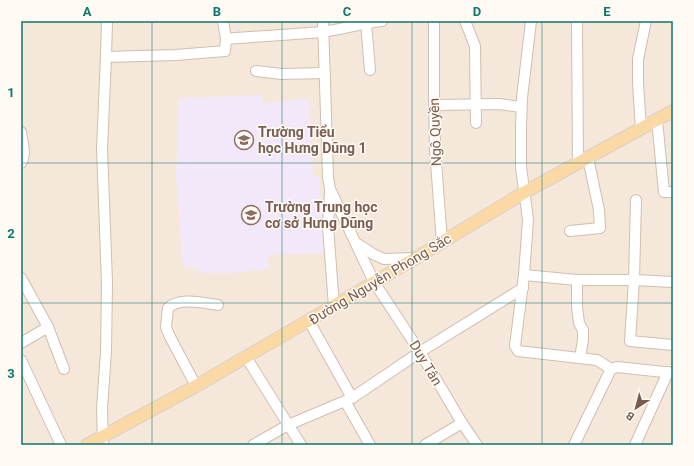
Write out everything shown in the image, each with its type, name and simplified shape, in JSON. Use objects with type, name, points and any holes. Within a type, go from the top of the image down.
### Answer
[{"type":"main road","name":"Đường Nguyễn Phong Sắc","points":[[87,445],[103,440],[309,321],[525,192],[673,111]]},
{"type":"street","points":[[103,440],[107,275],[102,149],[107,21]]},
{"type":"street","points":[[106,57],[176,55],[225,51],[226,39],[223,21]]},
{"type":"street","points":[[323,21],[328,177],[330,189],[328,234],[334,306]]},
{"type":"street","points":[[226,39],[323,32],[382,21]]},
{"type":"street","name":"Ngô Quyền","points":[[434,21],[435,149],[442,242]]},
{"type":"street","points":[[465,21],[475,46],[476,123]]},
{"type":"street","points":[[531,21],[521,107],[521,167],[528,220],[523,288],[515,346],[518,351],[597,360],[611,369]]},
{"type":"street","points":[[570,231],[600,228],[599,210],[583,160],[577,21]]},
{"type":"street","points":[[641,129],[638,59],[646,21]]},
{"type":"street","points":[[366,23],[370,70]]},
{"type":"street","points":[[256,71],[282,74],[325,73]]},
{"type":"street","points":[[434,105],[499,104],[521,107]]},
{"type":"street","points":[[657,120],[664,192],[673,192]]},
{"type":"street","points":[[21,132],[24,148],[23,161],[21,163]]},
{"type":"street","name":"Duy Tân","points":[[330,189],[374,282],[420,352],[462,424],[478,445]]},
{"type":"street","points":[[636,200],[634,280],[630,341],[673,345]]},
{"type":"street","points":[[355,242],[373,254],[384,259],[416,258]]},
{"type":"street","points":[[524,275],[577,280],[673,282]]},
{"type":"street","points":[[577,280],[577,308],[583,330],[580,358]]},
{"type":"street","points":[[22,283],[48,327],[64,369]]},
{"type":"street","points":[[253,445],[288,425],[348,400],[420,352],[523,288]]},
{"type":"street","points":[[196,386],[166,327],[168,308],[176,303],[191,302],[218,305]]},
{"type":"street","points":[[309,321],[370,445]]},
{"type":"street","points":[[21,343],[48,327]]},
{"type":"street","points":[[246,357],[301,445]]},
{"type":"street","points":[[21,360],[61,445]]},
{"type":"street","points":[[574,445],[611,369],[617,367],[670,373],[635,445]]},
{"type":"street","points":[[425,445],[462,424]]},
{"type":"shaded area","points":[[21,21],[673,21],[673,445],[21,445]]},
{"type":"shaded area","points":[[261,95],[263,103],[309,99],[313,176],[319,176],[326,253],[268,255],[267,269],[232,273],[204,273],[183,265],[176,177],[179,98]]},
{"type":"place","name":"Trường Tiểu học Hưng Dũng 1","points":[[244,140]]},
{"type":"place","name":"Trường Trung học cơ sở Hưng Dũng","points":[[251,215]]}]
